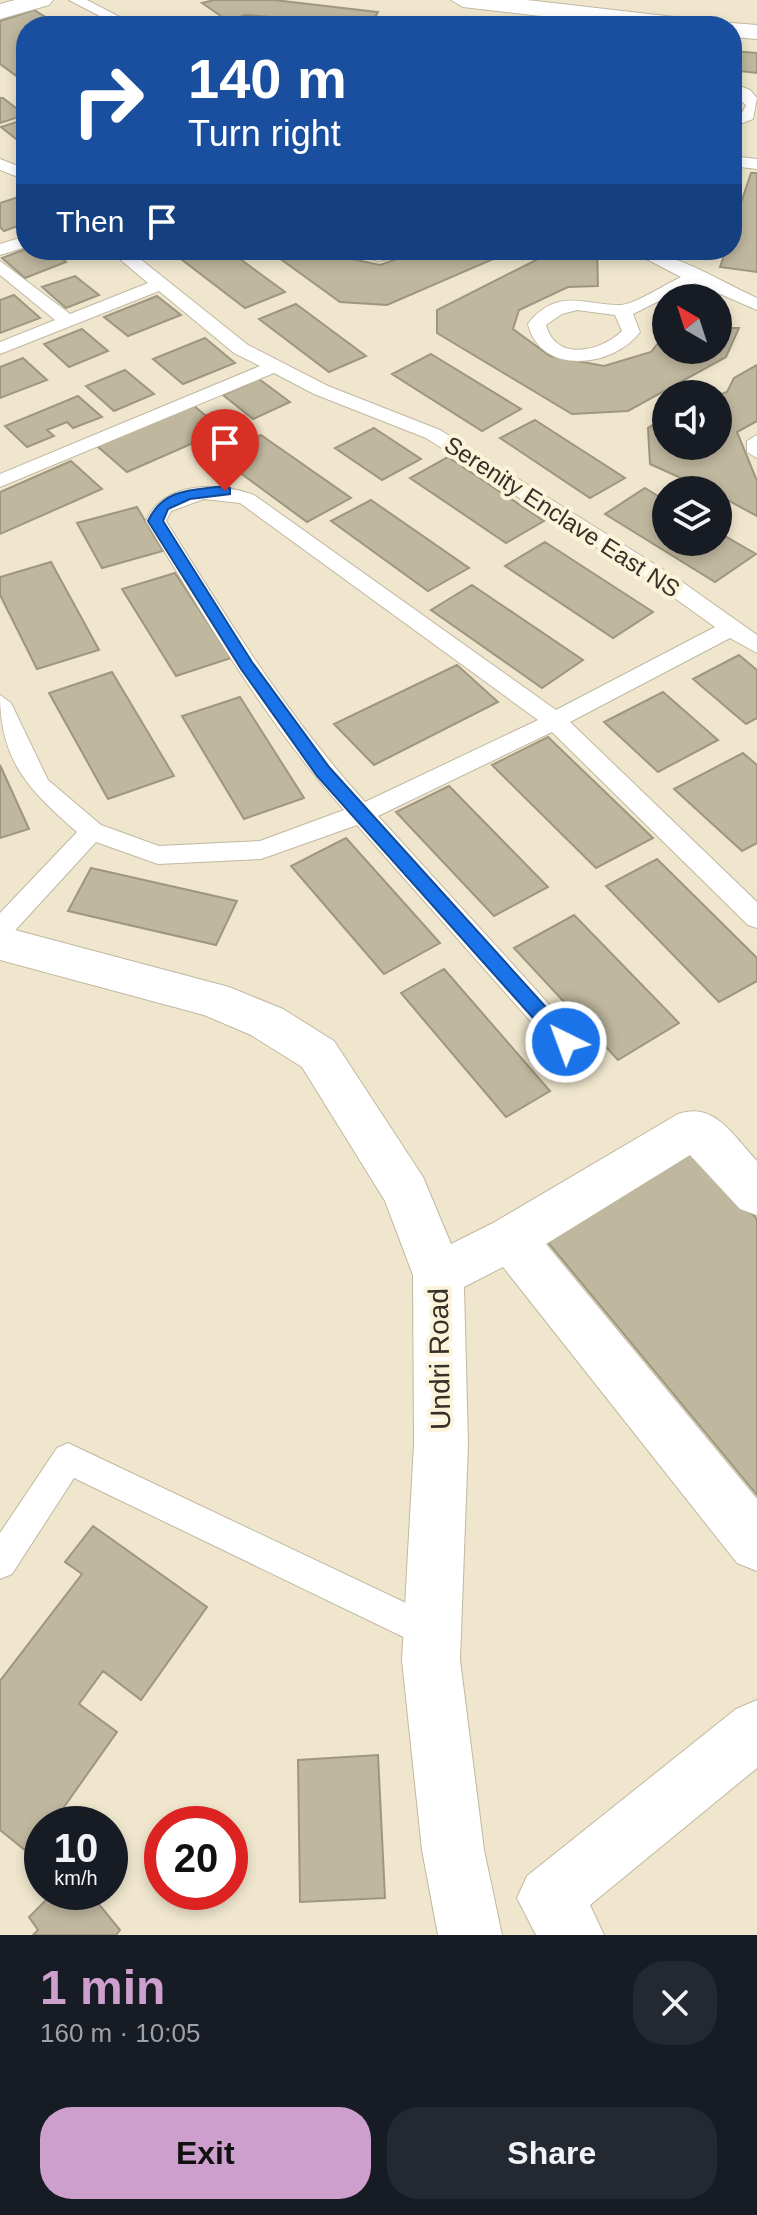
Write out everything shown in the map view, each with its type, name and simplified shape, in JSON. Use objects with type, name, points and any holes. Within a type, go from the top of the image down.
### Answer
[{"type":"street","points":[[0,12],[41,0]]},
{"type":"street","points":[[463,0],[604,16]]},
{"type":"street","name":"Undri Road","points":[[0,943],[213,1000],[267,1022],[318,1054],[406,1192],[438,1275],[441,1444],[431,1660],[453,1850],[470,1935]]},
{"type":"street","points":[[438,1275],[511,1239],[695,1128],[757,1194]]},
{"type":"street","points":[[511,1239],[757,1543]]},
{"type":"street","points":[[572,1935],[549,1898],[757,1730]]},
{"type":"lane","points":[[76,0],[109,16]]},
{"type":"lane","points":[[742,92],[754,105],[748,116],[742,118]]},
{"type":"lane","name":"Serenity Enclave East NS","points":[[130,260],[241,349],[273,367],[433,434],[670,584],[729,629],[757,646]]},
{"type":"lane","points":[[661,260],[757,305]]},
{"type":"lane","points":[[688,272],[689,260]]},
{"type":"lane","points":[[0,266],[67,321]]},
{"type":"lane","points":[[623,312],[688,272]]},
{"type":"lane","points":[[0,348],[159,285]]},
{"type":"lane","points":[[600,304],[623,312],[631,332],[615,349],[596,356],[563,352],[545,344],[537,334],[537,324],[545,314],[560,307],[600,304]]},
{"type":"lane","points":[[0,481],[273,367]]},
{"type":"lane","points":[[757,441],[757,452]]},
{"type":"lane","points":[[566,1042],[323,771],[246,666],[156,521],[162,507],[204,491],[225,491],[247,499],[554,720],[757,918]]},
{"type":"lane","points":[[0,703],[39,785],[92,831],[158,855],[261,850],[360,814],[495,752],[729,629]]},
{"type":"lane","points":[[0,930],[92,831]]},
{"type":"lane","points":[[0,1562],[68,1459],[432,1633]]},
{"type":"building","points":[[214,0],[274,0],[378,12],[376,16],[221,16],[202,3]]},
{"type":"building","points":[[34,10],[44,16],[16,16],[16,76],[0,64],[0,21]]},
{"type":"building","points":[[742,52],[757,53],[757,73],[742,71]]},
{"type":"building","points":[[0,98],[3,98],[16,108],[16,118],[0,123]]},
{"type":"building","points":[[16,122],[16,139],[1,127]]},
{"type":"building","points":[[751,173],[757,173],[757,272],[720,267],[722,260],[742,260],[742,200]]},
{"type":"building","points":[[16,198],[16,227],[4,231],[0,227],[0,203]]},
{"type":"building","points":[[16,253],[16,260],[66,262],[25,278],[2,258]]},
{"type":"building","points":[[182,260],[242,260],[285,292],[245,308]]},
{"type":"building","points":[[282,260],[357,260],[380,265],[394,260],[491,260],[387,305],[340,302]]},
{"type":"building","points":[[536,260],[597,260],[598,286],[568,287],[519,310],[513,329],[550,356],[604,366],[652,351],[652,364],[713,364],[684,380],[652,380],[652,398],[628,411],[572,414],[437,333],[437,310]]},
{"type":"building","points":[[75,276],[99,295],[66,308],[42,287]]},
{"type":"building","points":[[14,295],[40,318],[0,333],[0,300]]},
{"type":"building","points":[[157,296],[181,315],[128,336],[104,317]]},
{"type":"building","points":[[296,304],[366,356],[329,372],[259,319]]},
{"type":"building","points":[[732,328],[739,328],[732,344]]},
{"type":"building","points":[[82,329],[108,351],[69,367],[44,344]]},
{"type":"building","points":[[205,338],[235,363],[183,384],[153,359]]},
{"type":"building","points":[[431,354],[521,409],[482,431],[392,374]]},
{"type":"building","points":[[23,358],[47,380],[0,398],[0,367]]},
{"type":"building","points":[[757,365],[757,421],[737,432],[757,481],[757,516],[732,503],[732,476],[676,476],[650,464],[648,428],[652,425],[652,460],[732,460],[734,378]]},
{"type":"building","points":[[125,370],[154,394],[114,411],[86,386]]},
{"type":"building","points":[[259,379],[290,402],[253,419],[223,395]]},
{"type":"building","points":[[78,396],[102,417],[73,428],[67,422],[47,430],[54,436],[27,447],[5,426]]},
{"type":"building","points":[[193,405],[223,430],[127,472],[97,446]]},
{"type":"building","points":[[535,420],[625,478],[590,498],[500,438]]},
{"type":"building","points":[[374,428],[421,459],[382,480],[335,448]]},
{"type":"building","points":[[261,435],[351,498],[307,522],[217,456]]},
{"type":"building","points":[[448,457],[544,521],[506,543],[410,478]]},
{"type":"building","points":[[71,461],[102,489],[0,534],[0,492]]},
{"type":"building","points":[[645,488],[652,492],[652,543],[605,514]]},
{"type":"building","points":[[371,500],[469,568],[428,591],[331,521]]},
{"type":"building","points":[[137,507],[163,551],[102,568],[77,523]]},
{"type":"building","points":[[732,540],[756,554],[715,582],[673,556],[732,556]]},
{"type":"building","points":[[545,542],[653,612],[613,638],[505,566]]},
{"type":"building","points":[[51,562],[99,650],[37,669],[0,595],[0,577]]},
{"type":"building","points":[[175,573],[231,658],[176,676],[122,589]]},
{"type":"building","points":[[472,585],[583,660],[542,688],[431,610]]},
{"type":"building","points":[[739,655],[757,670],[757,718],[746,724],[693,679]]},
{"type":"building","points":[[457,665],[498,702],[374,765],[334,724]]},
{"type":"building","points":[[112,672],[174,776],[108,799],[49,693]]},
{"type":"building","points":[[663,692],[718,740],[658,772],[604,722]]},
{"type":"building","points":[[240,697],[304,798],[244,819],[182,716]]},
{"type":"building","points":[[548,737],[653,838],[596,868],[492,765]]},
{"type":"building","points":[[743,753],[757,765],[757,843],[742,851],[674,789]]},
{"type":"building","points":[[0,765],[29,829],[0,838]]},
{"type":"building","points":[[449,786],[548,887],[494,916],[396,812]]},
{"type":"building","points":[[346,838],[440,943],[384,974],[291,866]]},
{"type":"building","points":[[657,859],[757,958],[757,981],[719,1002],[606,886]]},
{"type":"building","points":[[91,868],[237,901],[216,945],[68,911]]},
{"type":"building","points":[[574,915],[679,1023],[618,1060],[514,948]]},
{"type":"building","points":[[444,969],[550,1091],[506,1117],[401,993]]},
{"type":"building","points":[[687,1144],[757,1219],[757,1495],[541,1234]]},
{"type":"building","points":[[93,1526],[207,1607],[141,1700],[103,1671],[79,1704],[117,1732],[65,1806],[24,1806],[24,1849],[0,1830],[0,1681],[82,1574],[65,1562]]},
{"type":"building","points":[[378,1755],[385,1898],[300,1902],[298,1760]]},
{"type":"building","points":[[36,1910],[104,1910],[120,1930],[116,1935],[33,1935],[38,1930],[29,1917]]},
{"type":"route","points":[[225,491],[187,495],[162,507],[156,521],[246,666],[323,771],[566,1042]]}]
